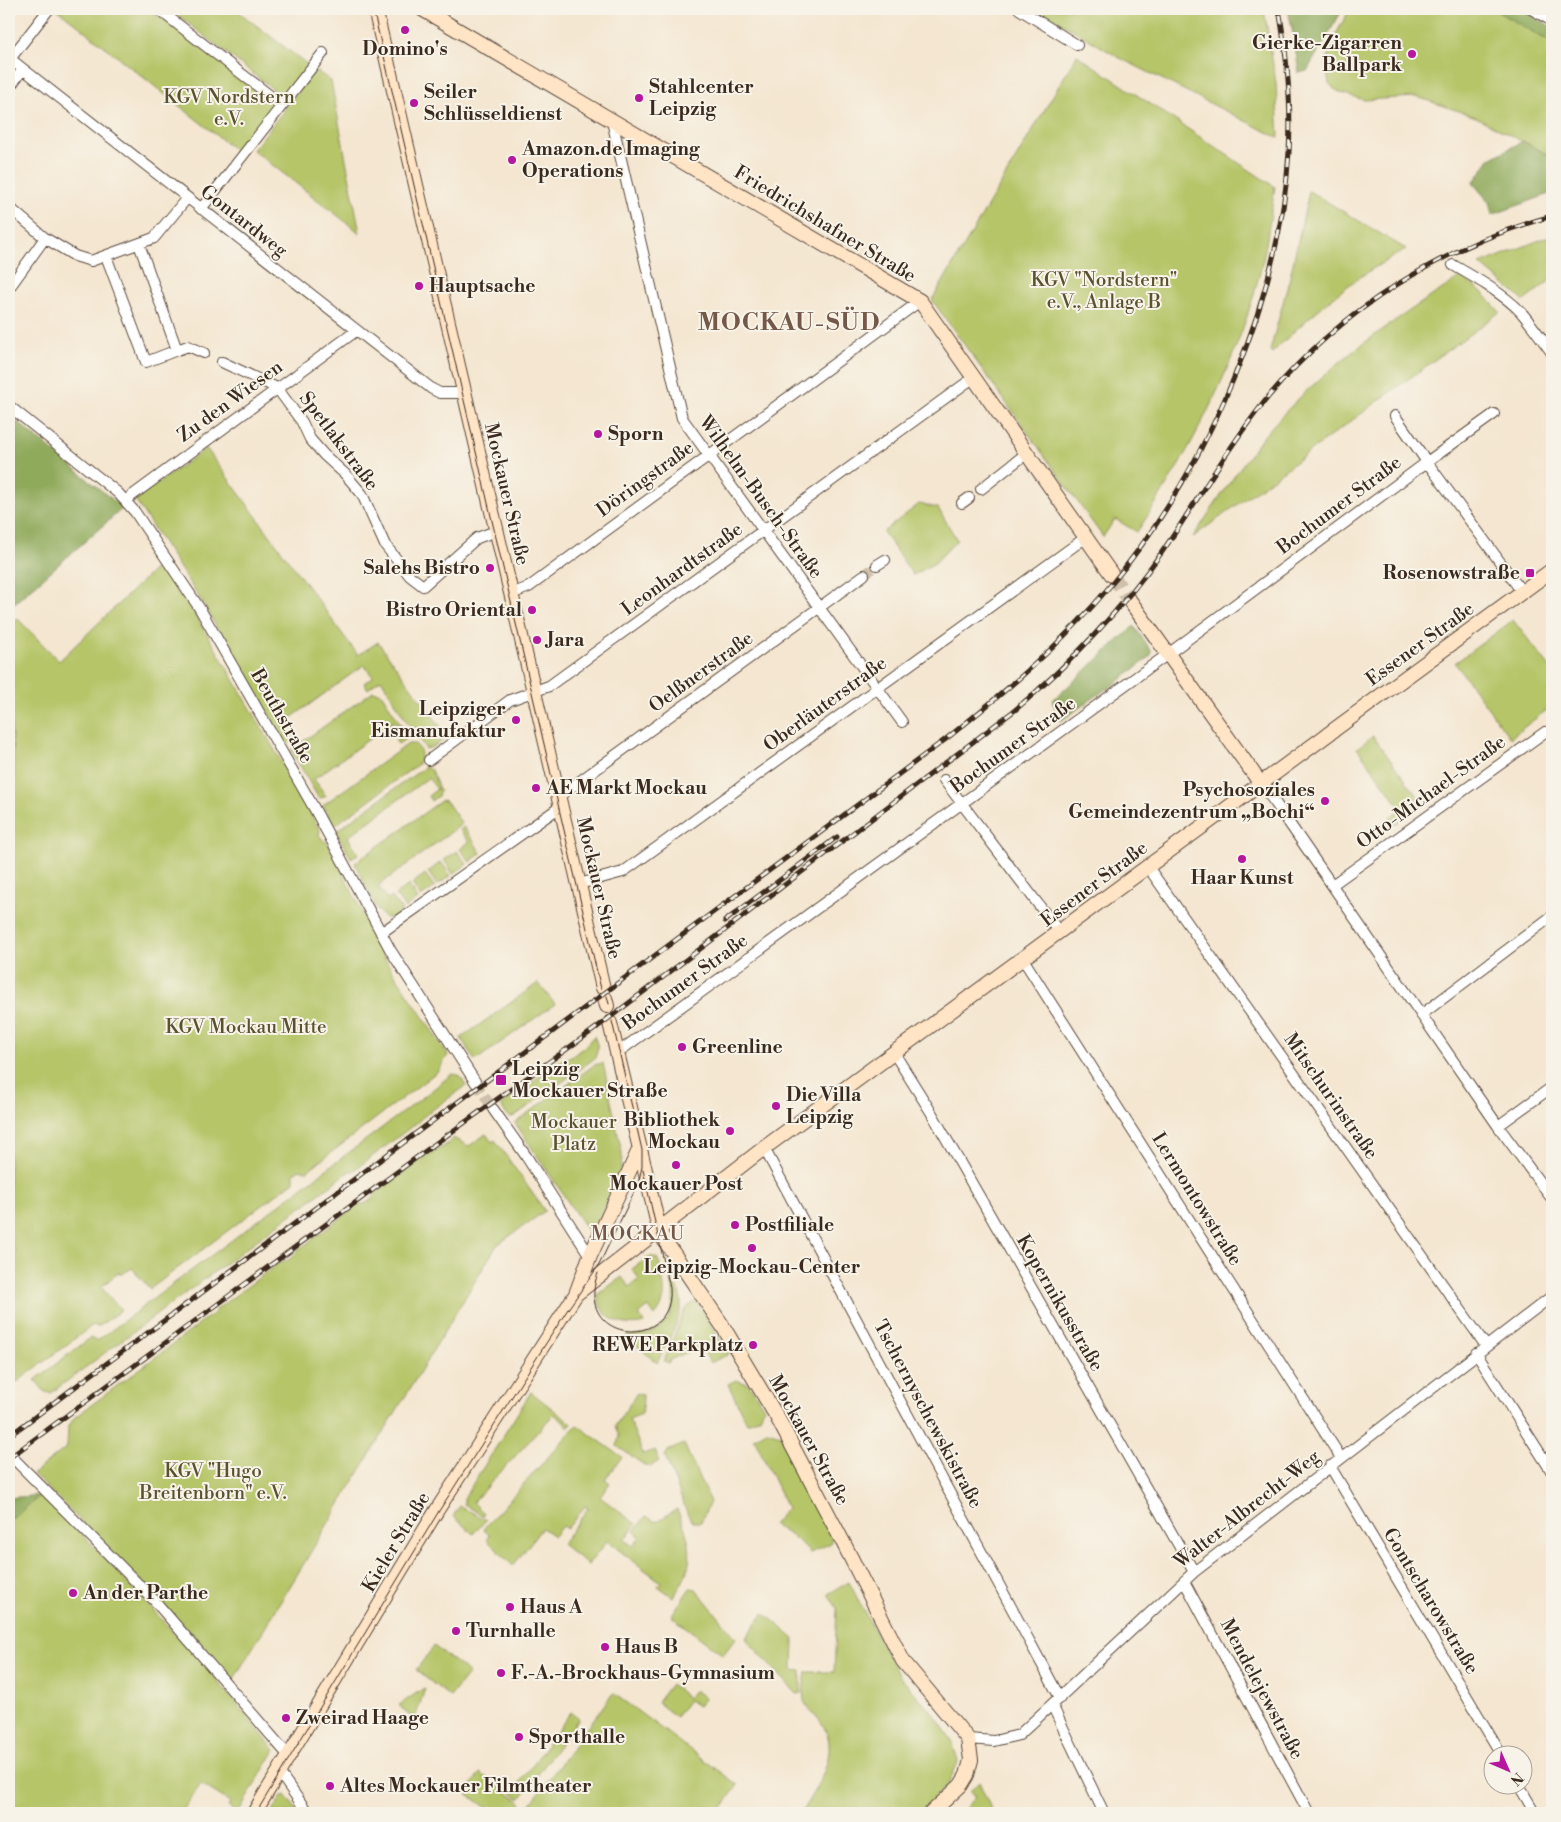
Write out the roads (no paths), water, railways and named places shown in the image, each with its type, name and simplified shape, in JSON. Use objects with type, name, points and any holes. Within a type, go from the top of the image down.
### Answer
[{"type":"main road","name":"Mockauer Straße","points":[[375,9],[605,997]]},
{"type":"main road","name":"Friedrichshafner Straße","points":[[422,9],[920,301],[1112,575]]},
{"type":"main road","name":"Essener Straße","points":[[659,1229],[764,1148],[1060,933],[1552,570]]},
{"type":"main road","points":[[1130,601],[1261,784]]},
{"type":"main road","name":"Mockauer Straße","points":[[610,1023],[638,1152],[659,1229],[722,1325],[777,1418],[903,1661],[968,1739]]},
{"type":"main road","name":"Kieler Straße","points":[[254,1813],[437,1510],[576,1294],[590,1256],[638,1152]]},
{"type":"main road","name":"Kieler Straße","points":[[576,1294],[659,1229]]},
{"type":"main road","points":[[931,1813],[961,1785],[967,1775],[971,1760],[968,1739]]},
{"type":"street","points":[[10,59],[50,9]]},
{"type":"street","points":[[158,9],[282,105]]},
{"type":"street","points":[[1019,9],[1077,46]]},
{"type":"street","points":[[1531,9],[1552,21]]},
{"type":"street","points":[[201,210],[323,52]]},
{"type":"street","name":"Gontardweg","points":[[10,59],[432,389],[440,393],[464,393]]},
{"type":"street","points":[[9,88],[23,69]]},
{"type":"street","name":"Wilhelm-Busch-Straße","points":[[612,121],[682,418],[902,722]]},
{"type":"street","points":[[9,207],[45,238],[75,256],[91,260],[154,238],[186,198]]},
{"type":"street","points":[[9,288],[45,238]]},
{"type":"street","points":[[139,244],[177,350]]},
{"type":"street","points":[[106,256],[146,362],[188,346],[204,353]]},
{"type":"street","points":[[1453,265],[1478,279],[1514,306],[1552,353]]},
{"type":"street","name":"Döringstraße","points":[[511,594],[529,587],[708,454],[920,301]]},
{"type":"street","name":"Zu den Wiesen","points":[[126,500],[356,330]]},
{"type":"street","points":[[222,362],[277,388]]},
{"type":"street","name":"Leonhardtstraße","points":[[430,760],[510,700],[549,686],[974,378]]},
{"type":"street","name":"Spetlakstraße","points":[[277,388],[319,450],[362,494],[385,545],[410,576],[423,586],[477,538],[496,531]]},
{"type":"street","name":"Beuthstraße","points":[[9,406],[126,500],[200,609],[310,800],[381,933],[476,1083]]},
{"type":"street","name":"Bochumer Straße","points":[[617,1053],[1168,654],[1494,414]]},
{"type":"street","name":"Bochumer Straße","points":[[1395,416],[1522,592]]},
{"type":"street","points":[[981,489],[1026,453]]},
{"type":"street","name":"Oberläuterstraße","points":[[579,884],[623,872],[1085,538]]},
{"type":"street","name":"Oelßnerstraße","points":[[381,933],[864,575]]},
{"type":"street","name":"Otto-Michael-Straße","points":[[1332,885],[1546,732],[1552,731]]},
{"type":"street","points":[[944,780],[1060,933]]},
{"type":"street","points":[[1261,784],[1498,1126],[1552,1199]]},
{"type":"street","name":"Mitschurinstraße","points":[[1148,867],[1486,1346]]},
{"type":"street","points":[[1421,1015],[1552,916]]},
{"type":"street","name":"Lermontowstraße","points":[[1023,959],[1341,1458]]},
{"type":"street","name":"Kopernikusstraße","points":[[894,1053],[935,1120],[1194,1572]]},
{"type":"street","points":[[1498,1126],[1552,1087]]},
{"type":"street","points":[[493,1109],[526,1156],[590,1256]]},
{"type":"street","name":"Tschernyschewskistraße","points":[[764,1148],[1060,1698]]},
{"type":"street","name":"Walter-Albrecht-Weg","points":[[968,1739],[994,1742],[1019,1735],[1194,1572],[1552,1296]]},
{"type":"street","points":[[1476,1353],[1552,1472]]},
{"type":"street","points":[[14,1459],[154,1600],[288,1755]]},
{"type":"street","name":"Gontscharowstraße","points":[[1330,1466],[1495,1744]]},
{"type":"street","name":"Mendelejewstraße","points":[[1184,1581],[1309,1813]]},
{"type":"street","points":[[1052,1705],[1104,1813]]},
{"type":"street","points":[[279,1772],[308,1813]]},
{"type":"street","points":[[1524,1794],[1535,1813]]},
{"type":"tunnel","points":[[864,575],[877,565]]},
{"type":"tunnel","points":[[1112,575],[1130,601]]},
{"type":"tunnel","points":[[476,1083],[493,1109]]},
{"type":"tram line","points":[[373,9],[601,989]]},
{"type":"tram line","points":[[607,996],[609,1004]]},
{"type":"tram line","points":[[256,1813],[439,1511],[568,1309],[599,1265],[638,1184],[642,1167],[642,1150],[612,1021]]},
{"type":"tram line","points":[[598,1273],[594,1297],[599,1314],[611,1326],[626,1331],[643,1330],[658,1322],[668,1308],[670,1288],[643,1170]]},
{"type":"railway","points":[[9,1436],[946,739],[1032,667],[1092,607],[1145,540],[1177,491],[1206,438],[1232,382],[1254,325],[1271,267],[1283,209],[1289,152],[1288,80],[1279,9]]},
{"type":"railway","points":[[9,1458],[439,1141],[592,1031],[1015,710],[1056,674],[1112,616],[1162,552],[1254,415],[1297,365],[1328,336],[1362,309],[1434,263],[1472,244],[1552,216]]},
{"type":"railway","points":[[725,921],[837,837]]},
{"type":"place","name":"Domino's","points":[[405,30]]},
{"type":"place","name":"Gierke-Zigarren Ballpark","points":[[1412,54]]},
{"type":"place","name":"Stahlcenter Leipzig","points":[[639,98]]},
{"type":"place","name":"Seiler Schlüsseldienst","points":[[414,103]]},
{"type":"place","name":"Amazon.de Imaging Operations","points":[[512,160]]},
{"type":"place","name":"Hauptsache","points":[[419,286]]},
{"type":"place","name":"Sporn","points":[[598,434]]},
{"type":"place","name":"Salehs Bistro","points":[[490,568]]},
{"type":"place","name":"Rosenowstraße","points":[[1530,573]]},
{"type":"place","name":"Bistro Oriental","points":[[532,610]]},
{"type":"place","name":"Jara","points":[[537,640]]},
{"type":"place","name":"Leipziger Eismanufaktur","points":[[516,720]]},
{"type":"place","name":"AE Markt Mockau","points":[[536,788]]},
{"type":"place","name":"Psychosoziales Gemeindezentrum „Bochi“","points":[[1325,801]]},
{"type":"place","name":"Haar Kunst","points":[[1242,859]]},
{"type":"place","name":"Greenline","points":[[682,1047]]},
{"type":"place","name":"Leipzig Mockauer Straße","points":[[501,1080]]},
{"type":"place","name":"Die Villa Leipzig","points":[[776,1106]]},
{"type":"place","name":"Bibliothek Mockau","points":[[730,1131]]},
{"type":"place","name":"Mockauer Post","points":[[676,1165]]},
{"type":"place","name":"Postfiliale","points":[[735,1225]]},
{"type":"place","name":"Leipzig-Mockau-Center","points":[[752,1248]]},
{"type":"place","name":"REWE Parkplatz","points":[[753,1345]]},
{"type":"place","name":"An der Parthe","points":[[73,1593]]},
{"type":"place","name":"Haus A","points":[[510,1607]]},
{"type":"place","name":"Turnhalle","points":[[456,1631]]},
{"type":"place","name":"Haus B","points":[[605,1647]]},
{"type":"place","name":"F.-A.-Brockhaus-Gymnasium","points":[[501,1673]]},
{"type":"place","name":"Zweirad Haage","points":[[286,1718]]},
{"type":"place","name":"Sporthalle","points":[[519,1737]]},
{"type":"place","name":"Altes Mockauer Filmtheater","points":[[330,1786]]},
{"type":"district","name":"MOCKAU-SÜD","points":[[789,323]]},
{"type":"district","name":"MOCKAU","points":[[638,1234]]},
{"type":"park label","name":"KGV Nordstern e.V.","points":[[229,108]]},
{"type":"park label","name":"KGV \"Nordstern\" e.V., Anlage B","points":[[1104,291]]},
{"type":"park label","name":"KGV Mockau Mitte","points":[[246,1027]]},
{"type":"park label","name":"Mockauer Platz","points":[[574,1133]]},
{"type":"park label","name":"KGV \"Hugo Breitenborn\" e.V.","points":[[213,1482]]}]
